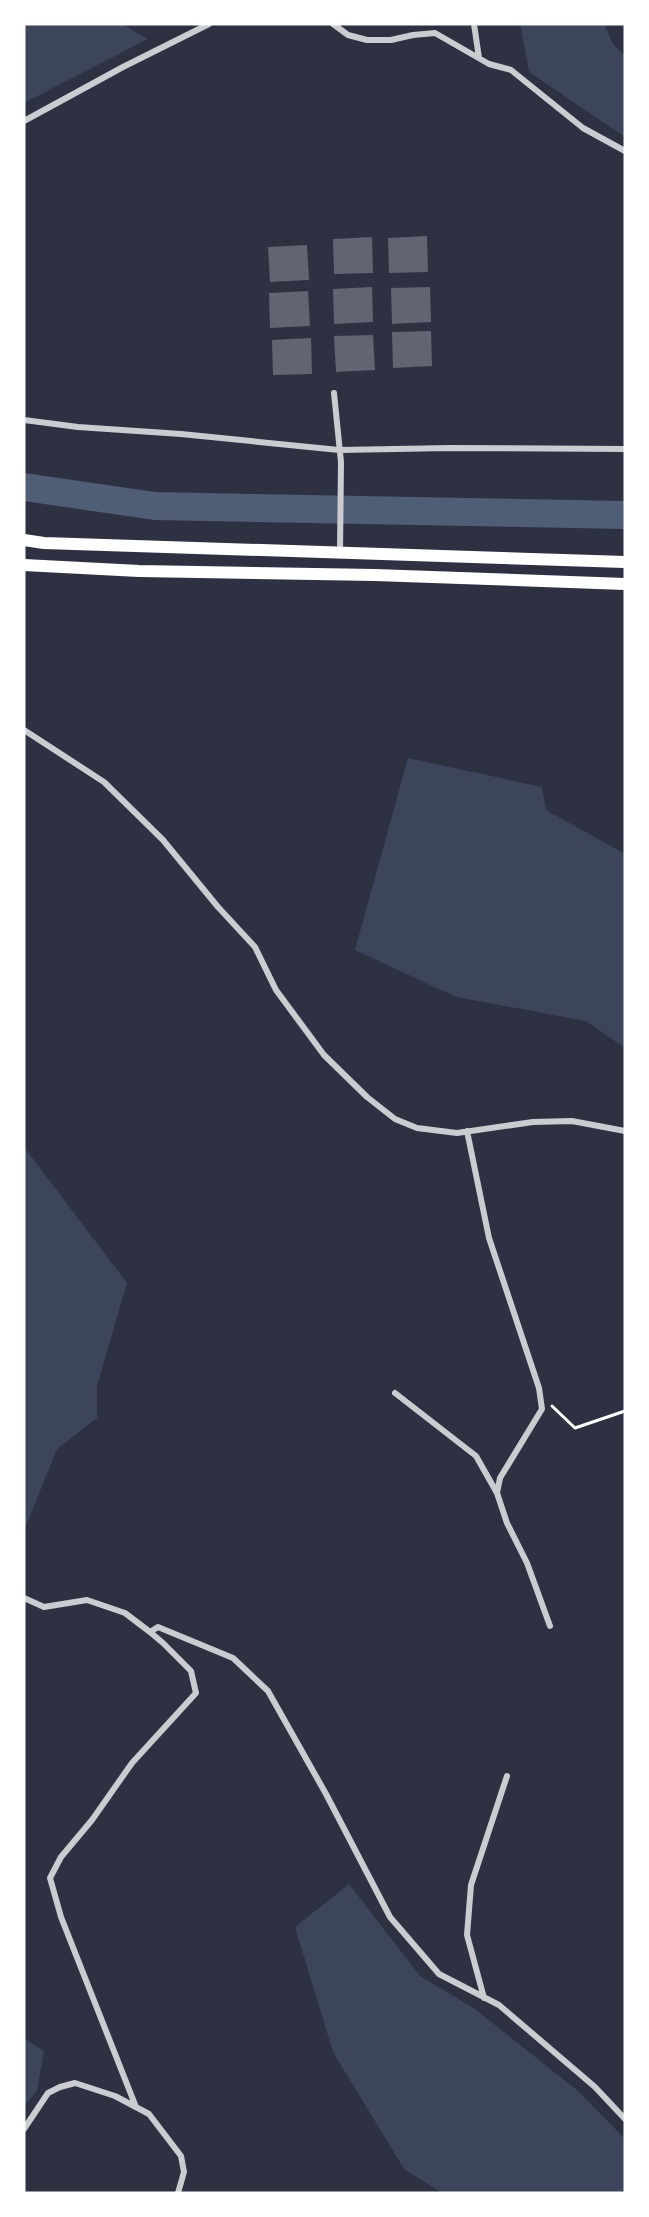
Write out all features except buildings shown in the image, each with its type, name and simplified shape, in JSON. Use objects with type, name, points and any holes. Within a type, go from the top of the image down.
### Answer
[{"type":"main road","points":[[24,540],[44,543],[341,548],[625,562]]},
{"type":"main road","points":[[24,565],[139,571],[375,575],[625,584]]},
{"type":"street","points":[[24,121],[208,24]]},
{"type":"street","points":[[333,24],[348,35],[367,39],[391,40],[435,33],[489,64],[511,70],[583,128],[625,151]]},
{"type":"street","points":[[474,24],[478,58]]},
{"type":"street","points":[[334,393],[341,462],[341,548]]},
{"type":"street","points":[[24,420],[78,427],[181,434],[339,450],[625,449]]},
{"type":"street","points":[[24,730],[104,782],[163,840],[218,907],[255,947],[276,990],[324,1054],[367,1097],[395,1119],[417,1128],[457,1133],[533,1122],[572,1121],[625,1131]]},
{"type":"street","points":[[467,1131],[489,1238],[539,1388],[542,1409],[500,1478],[497,1493]]},
{"type":"street","points":[[395,1393],[476,1456],[497,1493],[507,1523],[527,1563],[550,1626]]},
{"type":"street","points":[[24,1598],[44,1607],[87,1600],[125,1613],[163,1643],[191,1671],[196,1693],[132,1763],[92,1820],[61,1857],[50,1878],[61,1917],[136,2107]]},
{"type":"street","points":[[150,1632],[158,1627],[233,1658],[268,1691],[326,1794],[390,1917],[439,1974],[499,2005],[587,2080],[625,2120]]},
{"type":"street","points":[[484,1998],[467,1935],[471,1885],[507,1776]]},
{"type":"street","points":[[24,2129],[48,2093],[60,2087],[75,2083],[115,2096],[149,2114],[181,2156],[184,2172],[178,2193]]},
{"type":"path","points":[[540,1400],[547,1401],[575,1428],[625,1411]]},
{"type":"shaded area","points":[[24,24],[122,24],[148,39],[24,103]]},
{"type":"shaded area","points":[[520,24],[604,24],[613,44],[625,56],[625,137],[529,72]]},
{"type":"shaded area","points":[[408,758],[542,787],[546,810],[625,854],[625,1048],[586,1021],[456,997],[355,950]]},
{"type":"shaded area","points":[[24,1147],[127,1283],[97,1386],[97,1418],[57,1449],[24,1531]]},
{"type":"shaded area","points":[[349,1884],[420,1976],[475,2009],[578,2091],[625,2139],[625,2193],[442,2193],[404,2169],[333,2052],[295,1927]]},
{"type":"shaded area","points":[[24,2038],[44,2051],[37,2091],[24,2106]]},
{"type":"waterway","points":[[24,487],[155,506],[625,515]]}]
